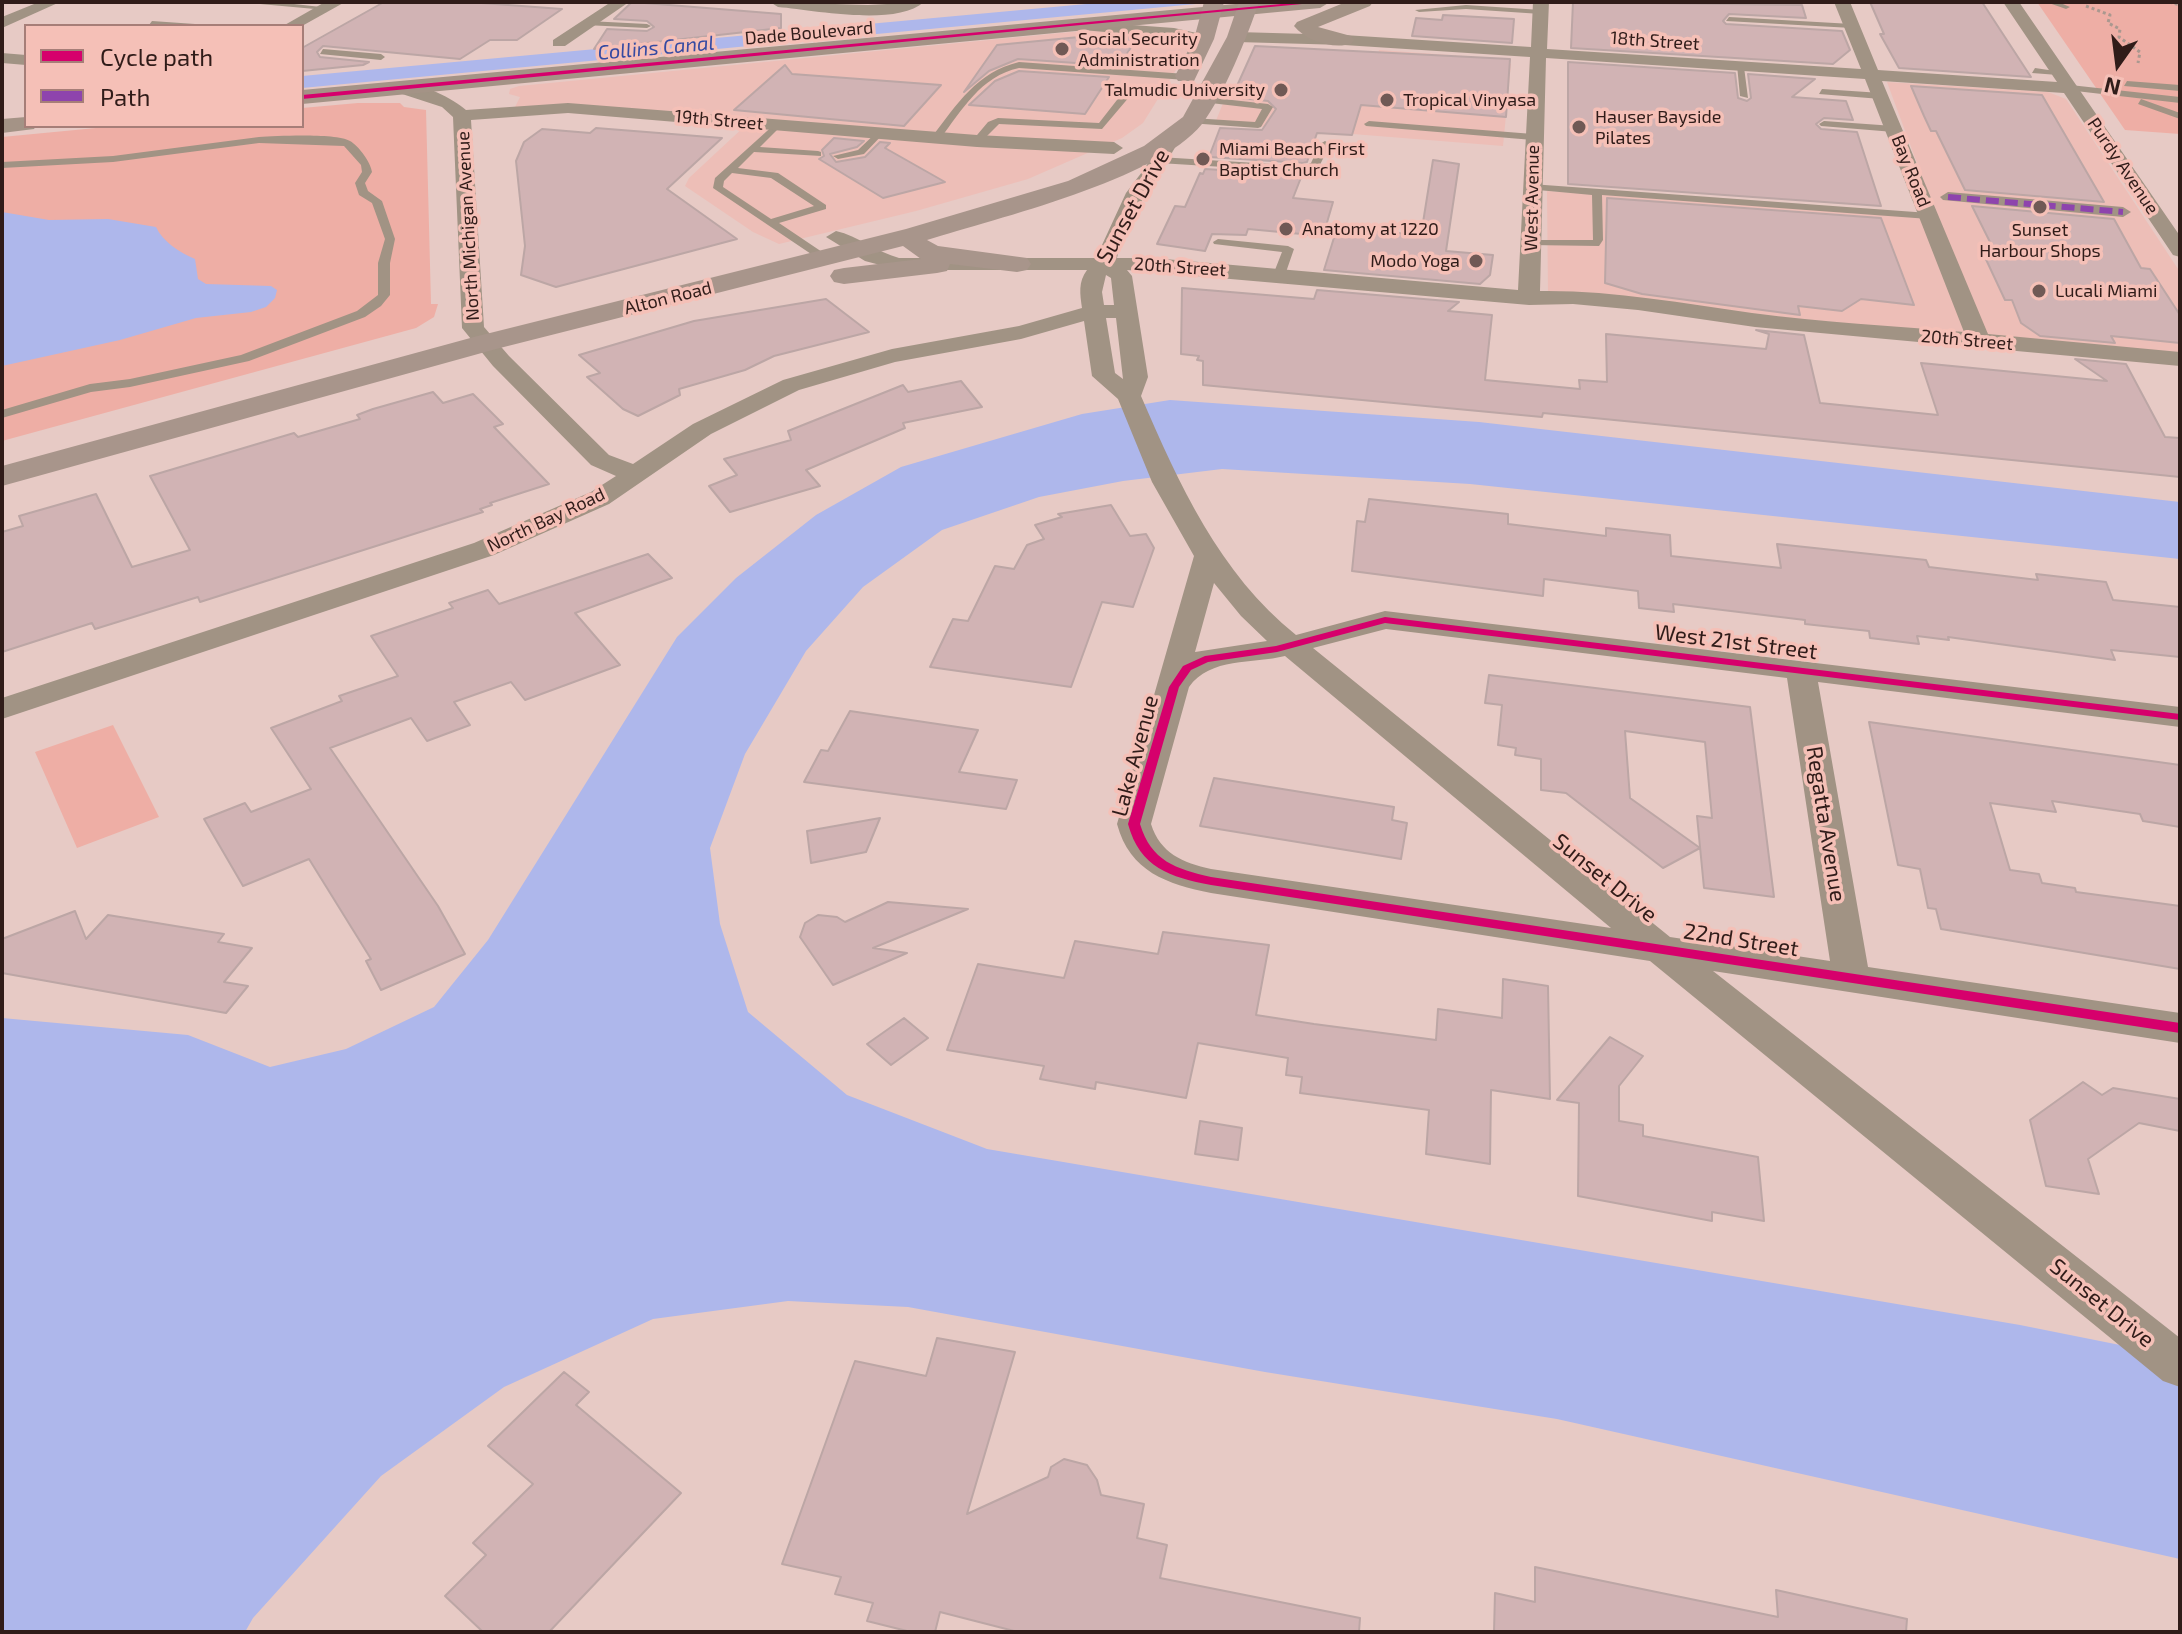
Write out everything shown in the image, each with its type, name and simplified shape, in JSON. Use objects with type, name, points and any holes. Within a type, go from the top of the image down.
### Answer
[{"type":"highway","name":"Alton Road","points":[[2,476],[479,336],[702,289],[1074,168],[1114,148],[1150,124],[1181,86],[1204,39],[1212,6]]},
{"type":"highway","name":"Alton Road","points":[[2,454],[830,248],[915,235],[1036,201],[1092,181],[1164,150],[1192,121],[1237,37],[1248,6]]},
{"type":"highway","points":[[1092,181],[1117,184],[1136,193]]},
{"type":"highway","points":[[915,235],[916,245],[931,253],[1017,264]]},
{"type":"highway","points":[[702,289],[937,265]]},
{"type":"main road","name":"Dade Boulevard","points":[[304,97],[1077,26],[1212,6],[1320,2]]},
{"type":"main road","points":[[1344,40],[1315,35],[1304,26],[1363,2]]},
{"type":"main road","points":[[462,116],[488,93],[525,77]]},
{"type":"main road","points":[[2,126],[24,124]]},
{"type":"street","points":[[2,23],[52,2]]},
{"type":"street","points":[[778,2],[865,8],[910,4]]},
{"type":"street","name":"Bay Road","points":[[1842,2],[1979,341]]},
{"type":"street","name":"Purdy Avenue","points":[[2011,2],[2180,251]]},
{"type":"street","points":[[295,24],[332,5]]},
{"type":"street","name":"West Avenue","points":[[1529,298],[1533,137],[1541,7]]},
{"type":"street","points":[[559,43],[606,12],[622,8]]},
{"type":"street","points":[[1077,26],[1174,33],[1204,39]]},
{"type":"street","name":"18th Street","points":[[1237,37],[1344,40],[2070,88]]},
{"type":"street","points":[[2,58],[24,60]]},
{"type":"street","name":"North Michigan Avenue","points":[[402,88],[448,103],[462,116],[479,336],[600,460],[634,474]]},
{"type":"street","name":"19th Street","points":[[462,116],[556,108],[977,141],[1114,148]]},
{"type":"street","name":"19th Street","points":[[977,141],[1050,154],[1063,165]]},
{"type":"street","name":"Sunset Drive","points":[[1164,150],[1136,193],[1109,247],[1105,263],[1093,277],[1093,312],[1104,376],[1129,396],[1165,482],[1208,556],[1251,610],[1659,948],[2180,1366]]},
{"type":"street","points":[[1948,197],[2123,212]]},
{"type":"street","name":"20th Street","points":[[830,248],[892,263],[1105,263],[1279,275],[1529,298],[1570,312],[1672,321],[1755,320],[2180,359]]},
{"type":"street","points":[[1105,263],[1121,276],[1136,377],[1129,396]]},
{"type":"street","name":"North Bay Road","points":[[2,709],[484,549],[600,498],[702,429],[791,385],[854,365],[1021,332],[1093,312],[1125,311]]},
{"type":"street","points":[[1101,358],[1133,357]]},
{"type":"street","name":"Lake Avenue","points":[[1156,863],[1140,843],[1134,824],[1208,556]]},
{"type":"street","name":"West 21st Street","points":[[1291,646],[1362,625],[1400,621],[2180,717]]},
{"type":"street","name":"Lake Avenue","points":[[1174,687],[1187,668],[1205,659],[1291,646]]},
{"type":"street","name":"Regatta Avenue","points":[[1801,670],[1851,977]]},
{"type":"street","name":"22nd Street","points":[[1156,863],[1179,874],[1211,881],[2180,1028]]},
{"type":"lane","points":[[242,2],[332,5]]},
{"type":"lane","points":[[2050,2],[2066,7]]},
{"type":"lane","points":[[1419,10],[1541,7]]},
{"type":"lane","points":[[1729,19],[1852,26]]},
{"type":"lane","points":[[152,23],[166,24]]},
{"type":"lane","points":[[588,23],[647,26]]},
{"type":"lane","points":[[323,52],[381,57]]},
{"type":"lane","points":[[937,137],[980,82],[1003,67],[1019,65],[1181,86]]},
{"type":"lane","points":[[1740,67],[1745,96]]},
{"type":"lane","points":[[2035,71],[2058,72]]},
{"type":"lane","points":[[2125,93],[2125,84],[2180,88]]},
{"type":"lane","points":[[977,141],[991,124],[998,121],[1102,126],[1127,93],[1181,86]]},
{"type":"lane","points":[[2070,88],[2180,100]]},
{"type":"lane","points":[[1822,92],[1881,96]]},
{"type":"lane","points":[[2125,93],[2180,116]]},
{"type":"lane","points":[[1192,121],[1258,125],[1268,107],[1205,100]]},
{"type":"lane","points":[[1369,124],[1533,137]]},
{"type":"lane","points":[[1824,124],[1894,129]]},
{"type":"lane","points":[[777,125],[719,180],[718,188],[771,222],[830,248]]},
{"type":"lane","points":[[838,156],[861,152],[879,133]]},
{"type":"lane","points":[[2,165],[110,159],[238,141],[302,138],[347,143],[366,165],[367,172],[360,183],[363,193],[377,201],[390,239],[384,263],[384,295],[377,304],[361,314],[245,358],[130,383],[90,388],[2,414]]},
{"type":"lane","points":[[1164,150],[1305,169],[1315,165],[1325,144]]},
{"type":"lane","points":[[751,149],[818,154]]},
{"type":"lane","points":[[729,170],[774,175],[822,207],[771,222]]},
{"type":"lane","points":[[1531,187],[1929,216]]},
{"type":"lane","points":[[1530,242],[1595,244],[1598,240],[1597,192]]},
{"type":"lane","points":[[1218,242],[1288,249],[1279,275]]},
{"type":"path","points":[[2169,2],[2180,5]]},
{"type":"path","points":[[2083,5],[2110,15],[2108,23],[2120,29],[2119,37],[2140,52],[2137,59],[2142,66]]},
{"type":"shaded area","points":[[2037,2],[2180,2],[2180,134],[2125,130]]},
{"type":"shaded area","points":[[1102,29],[1187,39],[1192,44],[1143,123],[1122,138],[1028,179],[916,211],[779,244],[753,232],[685,186],[689,178],[747,124],[515,107],[520,97],[509,94],[510,89],[519,86]]},
{"type":"shaded area","points":[[1379,50],[1492,58],[1511,64],[1503,146],[1215,123],[1226,96],[1361,107]]},
{"type":"shaded area","points":[[1887,82],[2048,92],[2066,99],[2180,272],[2180,355],[1548,295],[1547,191],[1937,217]]},
{"type":"shaded area","points":[[400,103],[404,107],[426,110],[431,304],[438,304],[434,317],[416,328],[2,441],[2,137],[96,128],[304,128],[304,108]]},
{"type":"shaded area","points":[[113,725],[159,817],[77,848],[35,752]]},
{"type":"water","name":"Collins Canal","points":[[1108,2],[1217,2],[304,88],[304,76]]},
{"type":"water","points":[[2,212],[49,220],[108,219],[156,227],[172,246],[195,259],[198,279],[206,284],[271,286],[277,290],[275,298],[266,307],[251,312],[196,318],[120,340],[2,366]]},
{"type":"water","points":[[1170,400],[1479,422],[2180,502],[2180,559],[1470,484],[1222,469],[1123,481],[1039,497],[942,530],[863,587],[806,651],[745,754],[710,848],[720,924],[748,1012],[847,1095],[987,1149],[2020,1325],[2180,1357],[2180,1559],[1557,1419],[1265,1372],[908,1307],[788,1301],[653,1319],[504,1387],[381,1476],[253,1618],[245,1632],[2,1632],[2,1018],[188,1035],[270,1067],[346,1049],[434,1007],[488,940],[677,637],[736,578],[816,515],[901,467],[1082,414]]},
{"type":"building","points":[[384,2],[468,2],[562,9],[517,40],[490,40],[460,59],[323,46],[317,52],[320,57],[369,62],[304,71],[304,47]]},
{"type":"building","points":[[632,2],[781,14],[781,28],[594,49],[607,29],[647,31],[654,27],[647,21],[614,19]]},
{"type":"building","points":[[1573,2],[1802,5],[1806,18],[1729,14],[1723,21],[1726,24],[1842,31],[1850,50],[1833,64],[1571,48]]},
{"type":"building","points":[[1870,2],[1982,2],[2031,77],[1899,68],[1880,34],[1884,34]]},
{"type":"building","points":[[1443,15],[1514,19],[1512,43],[1412,36],[1416,18],[1442,20]]},
{"type":"building","name":"Social Security Administration","points":[[1100,35],[1137,38],[1119,66],[1018,59],[989,71],[964,92],[997,45]]},
{"type":"building","points":[[1255,46],[1510,59],[1506,117],[1361,105],[1352,135],[1317,133],[1307,162],[1209,157],[1220,128],[1262,130],[1276,109],[1268,101],[1232,97]]},
{"type":"building","points":[[1568,62],[1735,73],[1738,98],[1747,101],[1751,98],[1748,74],[1815,79],[1792,97],[1846,101],[1853,120],[1824,118],[1816,124],[1821,129],[1857,132],[1881,206],[1568,184]]},
{"type":"building","points":[[785,65],[792,74],[941,85],[904,126],[734,110]]},
{"type":"building","points":[[1019,71],[1109,77],[1085,114],[969,105],[995,81]]},
{"type":"building","points":[[1911,86],[2042,95],[2104,202],[1965,190],[1936,131],[1931,131]]},
{"type":"building","points":[[596,128],[722,138],[667,189],[737,239],[556,287],[521,275],[525,246],[516,161],[524,142],[542,129],[590,133]]},
{"type":"building","points":[[834,138],[864,141],[857,147],[830,154],[836,162],[865,157],[880,142],[890,143],[885,148],[945,182],[883,198],[819,159],[824,156],[822,150]]},
{"type":"building","points":[[1433,160],[1459,164],[1446,251],[1493,255],[1490,275],[1480,284],[1324,270],[1337,228],[1421,235]]},
{"type":"building","points":[[1205,169],[1302,175],[1293,198],[1333,202],[1323,236],[1248,229],[1246,235],[1212,234],[1205,251],[1157,244],[1175,206],[1185,207],[1200,173],[1203,174]]},
{"type":"building","points":[[1607,198],[1881,218],[1914,305],[1861,299],[1842,311],[1798,306],[1800,315],[1642,294],[1605,283]]},
{"type":"building","points":[[1972,206],[2114,219],[2141,268],[2150,269],[2180,315],[2180,343],[2111,336],[2115,343],[2040,336],[2021,323],[2012,300],[2005,300],[1983,253],[1996,254]]},
{"type":"building","points":[[1182,288],[1314,299],[1317,290],[1459,302],[1448,311],[1492,315],[1485,380],[1580,389],[1579,380],[1607,382],[1606,334],[1766,349],[1769,334],[1756,330],[1804,335],[1820,403],[1938,415],[1921,363],[2107,381],[2075,359],[2126,364],[2165,437],[2180,438],[2180,477],[1543,413],[1542,417],[1203,385],[1203,361],[1197,360],[1199,356],[1181,354]]},
{"type":"building","points":[[826,299],[869,332],[774,356],[745,370],[679,389],[680,395],[638,416],[623,409],[587,377],[600,373],[579,355],[694,321]]},
{"type":"building","points":[[961,381],[982,407],[903,423],[905,428],[806,470],[820,486],[730,512],[709,486],[737,475],[724,459],[791,440],[788,431],[903,385],[908,392]]},
{"type":"building","points":[[433,392],[443,403],[473,394],[503,424],[494,427],[549,484],[490,503],[492,505],[480,509],[483,512],[200,602],[198,597],[95,629],[92,623],[2,652],[2,532],[23,526],[19,516],[96,494],[132,567],[190,550],[150,476],[294,433],[298,437],[360,419],[357,415]]},
{"type":"building","points":[[1369,499],[1508,514],[1508,524],[1606,536],[1606,528],[1670,535],[1671,556],[1781,568],[1777,544],[1926,560],[1929,567],[2038,580],[2036,574],[2106,582],[2113,600],[2180,607],[2180,657],[2111,650],[2115,660],[1948,637],[1949,640],[1917,636],[1919,644],[1870,638],[1869,631],[1805,624],[1805,620],[1673,604],[1674,612],[1639,608],[1638,591],[1544,579],[1543,596],[1352,571],[1357,521],[1365,522]]},
{"type":"building","points":[[1111,505],[1130,536],[1146,534],[1154,548],[1133,607],[1102,602],[1071,687],[930,667],[953,619],[968,621],[995,566],[1014,569],[1027,545],[1044,539],[1035,525],[1062,517],[1058,514]]},
{"type":"building","points":[[648,554],[672,578],[575,613],[620,665],[525,700],[511,682],[454,702],[470,725],[427,741],[411,718],[330,748],[438,906],[465,954],[381,990],[366,961],[371,959],[309,859],[243,886],[204,819],[245,803],[251,812],[311,789],[271,728],[342,701],[339,696],[398,676],[371,636],[453,608],[449,603],[488,590],[499,604]]},
{"type":"building","points":[[1489,675],[1750,707],[1774,897],[1704,888],[1697,816],[1712,818],[1705,742],[1625,731],[1630,798],[1700,848],[1663,868],[1566,793],[1541,790],[1541,759],[1515,755],[1516,748],[1498,745],[1502,705],[1485,703]]},
{"type":"building","points":[[850,711],[978,730],[959,772],[1017,780],[1006,809],[804,782],[821,750],[828,751]]},
{"type":"building","points":[[1869,722],[2180,765],[2180,827],[2143,821],[2140,814],[2052,801],[2056,812],[1990,803],[2010,870],[2039,874],[2042,883],[2075,888],[2076,892],[2180,906],[2180,969],[1941,929],[1936,909],[1928,908],[1920,869],[1898,865]]},
{"type":"building","points":[[1214,778],[1394,807],[1392,820],[1407,823],[1401,859],[1200,826]]},
{"type":"building","points":[[880,818],[866,852],[811,863],[807,831]]},
{"type":"building","points":[[888,902],[968,909],[873,948],[907,953],[833,985],[800,937],[805,923],[818,915],[837,917],[845,922]]},
{"type":"building","points":[[75,911],[86,939],[108,915],[224,934],[218,942],[252,948],[224,982],[248,986],[226,1013],[2,973],[2,939]]},
{"type":"building","points":[[1163,932],[1269,945],[1256,1015],[1314,1024],[1436,1040],[1438,1009],[1502,1018],[1503,979],[1548,986],[1550,1099],[1491,1090],[1490,1164],[1426,1154],[1429,1110],[1300,1093],[1302,1077],[1286,1075],[1288,1058],[1198,1043],[1186,1098],[1096,1082],[1095,1089],[1040,1079],[1044,1066],[947,1050],[978,964],[1064,978],[1075,941],[1158,954]]},
{"type":"building","points":[[904,1018],[928,1038],[891,1065],[867,1044]]},
{"type":"building","points":[[1610,1037],[1643,1056],[1619,1086],[1619,1121],[1643,1125],[1643,1136],[1758,1157],[1764,1221],[1712,1212],[1712,1221],[1578,1196],[1579,1103],[1557,1100]]},
{"type":"building","points":[[2083,1082],[2102,1095],[2113,1088],[2180,1099],[2180,1131],[2139,1123],[2088,1159],[2099,1194],[2046,1186],[2030,1120]]},
{"type":"building","points":[[1200,1121],[1242,1128],[1238,1160],[1195,1154]]},
{"type":"building","points":[[937,1338],[1015,1352],[967,1514],[1048,1477],[1051,1467],[1064,1459],[1087,1465],[1097,1480],[1101,1495],[1144,1504],[1137,1538],[1167,1545],[1160,1578],[1360,1618],[1359,1632],[1018,1632],[940,1612],[935,1632],[911,1632],[867,1621],[873,1603],[835,1594],[841,1577],[782,1564],[855,1361],[926,1376]]},
{"type":"building","points":[[564,1372],[589,1392],[576,1405],[681,1493],[549,1632],[483,1632],[445,1596],[486,1555],[473,1543],[533,1484],[488,1446]]},
{"type":"building","points":[[1535,1567],[1778,1617],[1776,1590],[1907,1619],[1906,1632],[1494,1632],[1495,1593],[1535,1602]]},
{"type":"marked path","points":[[1948,197],[2123,212]]},
{"type":"cycle path","points":[[304,97],[1320,2]]},
{"type":"cycle path","points":[[2180,717],[1385,620],[1277,649],[1205,659],[1187,668],[1174,687],[1134,824],[1138,838],[1152,858],[1185,875],[1211,881],[2180,1028]]},
{"type":"place","name":"Social Security Administration","points":[[1062,49]]},
{"type":"place","name":"Talmudic University","points":[[1281,90]]},
{"type":"place","name":"Tropical Vinyasa","points":[[1387,100]]},
{"type":"place","name":"Hauser Bayside Pilates","points":[[1579,127]]},
{"type":"place","name":"Miami Beach First Baptist Church","points":[[1203,159]]},
{"type":"place","name":"Sunset Harbour Shops","points":[[2040,207]]},
{"type":"place","name":"Anatomy at 1220","points":[[1286,229]]},
{"type":"place","name":"Modo Yoga","points":[[1476,261]]},
{"type":"place","name":"Lucali Miami","points":[[2039,291]]}]
